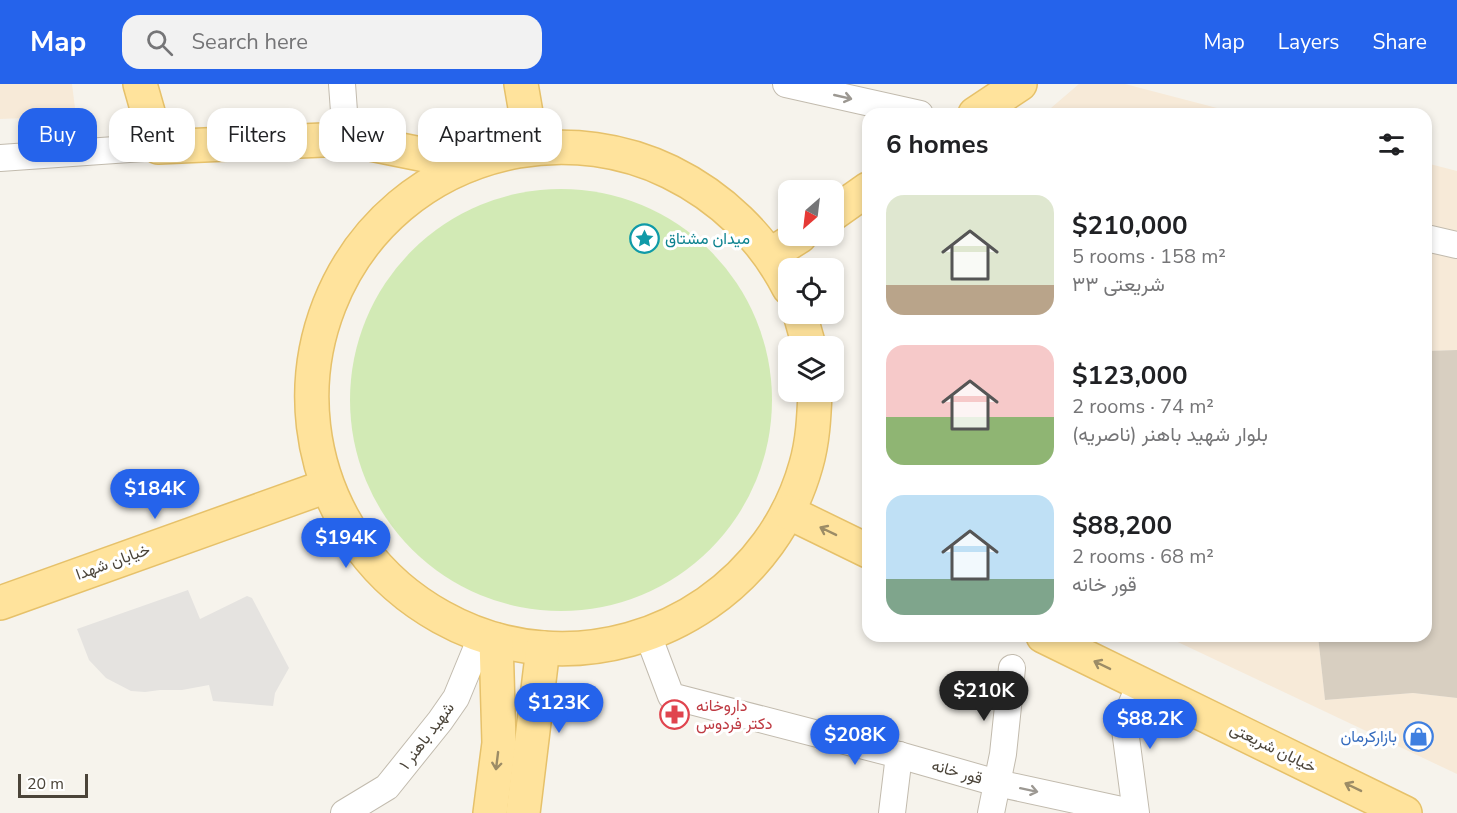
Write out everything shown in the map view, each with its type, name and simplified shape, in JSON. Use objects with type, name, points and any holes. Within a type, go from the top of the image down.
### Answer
[{"type":"main road","points":[[140,84],[147,108]]},
{"type":"main road","points":[[521,84],[525,108]]},
{"type":"main road","points":[[984,108],[1020,84]]},
{"type":"main road","points":[[195,145],[319,140]]},
{"type":"main road","points":[[562,147],[596,149],[628,155],[687,180],[714,198],[738,219],[770,255],[778,269]]},
{"type":"main road","points":[[406,151],[471,164]]},
{"type":"main road","points":[[477,162],[432,183],[397,208],[362,246],[331,299],[314,358],[311,389],[312,419],[317,453],[327,486],[351,532],[369,557],[390,580],[414,600],[440,616],[489,638],[543,648],[596,647],[648,635],[689,616],[726,590],[761,554],[788,512],[806,464],[812,438],[814,402]]},
{"type":"main road","points":[[844,206],[862,193]]},
{"type":"main road","points":[[770,255],[785,246]]},
{"type":"main road","name":"خیابان شهدا","points":[[0,603],[327,486]]},
{"type":"main road","points":[[788,512],[862,548]]},
{"type":"main road","points":[[489,638],[500,733],[490,813]]},
{"type":"main road","name":"خیابان شریعتی","points":[[1055,642],[1406,813]]},
{"type":"main road","points":[[523,813],[543,648]]},
{"type":"street","points":[[342,84],[344,108]]},
{"type":"street","points":[[786,84],[893,108]]},
{"type":"street","points":[[0,158],[109,150]]},
{"type":"street","points":[[1432,239],[1457,245]]},
{"type":"street","name":"قور خانه","points":[[648,635],[671,696],[997,783],[1135,813],[1124,723],[1140,684]]},
{"type":"street","name":"شهید باهنر ۱","points":[[344,813],[387,787],[456,698],[489,638]]},
{"type":"street","points":[[991,813],[1002,754],[1012,668]]},
{"type":"street","points":[[892,813],[899,755]]},
{"type":"shaded area","points":[[0,84],[72,84],[75,108],[18,108],[18,118],[0,119]]},
{"type":"shaded area","points":[[1079,84],[1125,84],[1217,108],[1051,108]]},
{"type":"shaded area","points":[[1432,165],[1457,171],[1457,350],[1432,351]]},
{"type":"shaded area","points":[[188,590],[200,619],[247,596],[252,598],[289,668],[275,693],[273,706],[213,701],[209,685],[182,690],[131,691],[106,678],[89,660],[77,629]]},
{"type":"shaded area","name":"بازارکرمان","points":[[1178,642],[1319,642],[1325,700],[1413,693],[1457,698],[1457,774]]},
{"type":"green space","points":[[561,189],[602,193],[642,205],[678,224],[711,250],[737,283],[756,319],[768,359],[772,400],[768,441],[756,481],[737,517],[711,550],[678,576],[642,595],[602,607],[561,611],[520,607],[480,595],[444,576],[411,550],[385,517],[366,481],[354,441],[350,400],[354,359],[366,319],[385,283],[411,250],[444,224],[480,205],[520,193]]},
{"type":"building","points":[[1457,350],[1457,698],[1413,693],[1325,700],[1319,642],[1432,642],[1432,351]]},
{"type":"place","name":"ميدان مشتاق","points":[[644,239]]},
{"type":"place","name":"داروخانه دکتر فردوس","points":[[675,715]]},
{"type":"place","name":"بازارکرمان","points":[[1418,737]]}]
